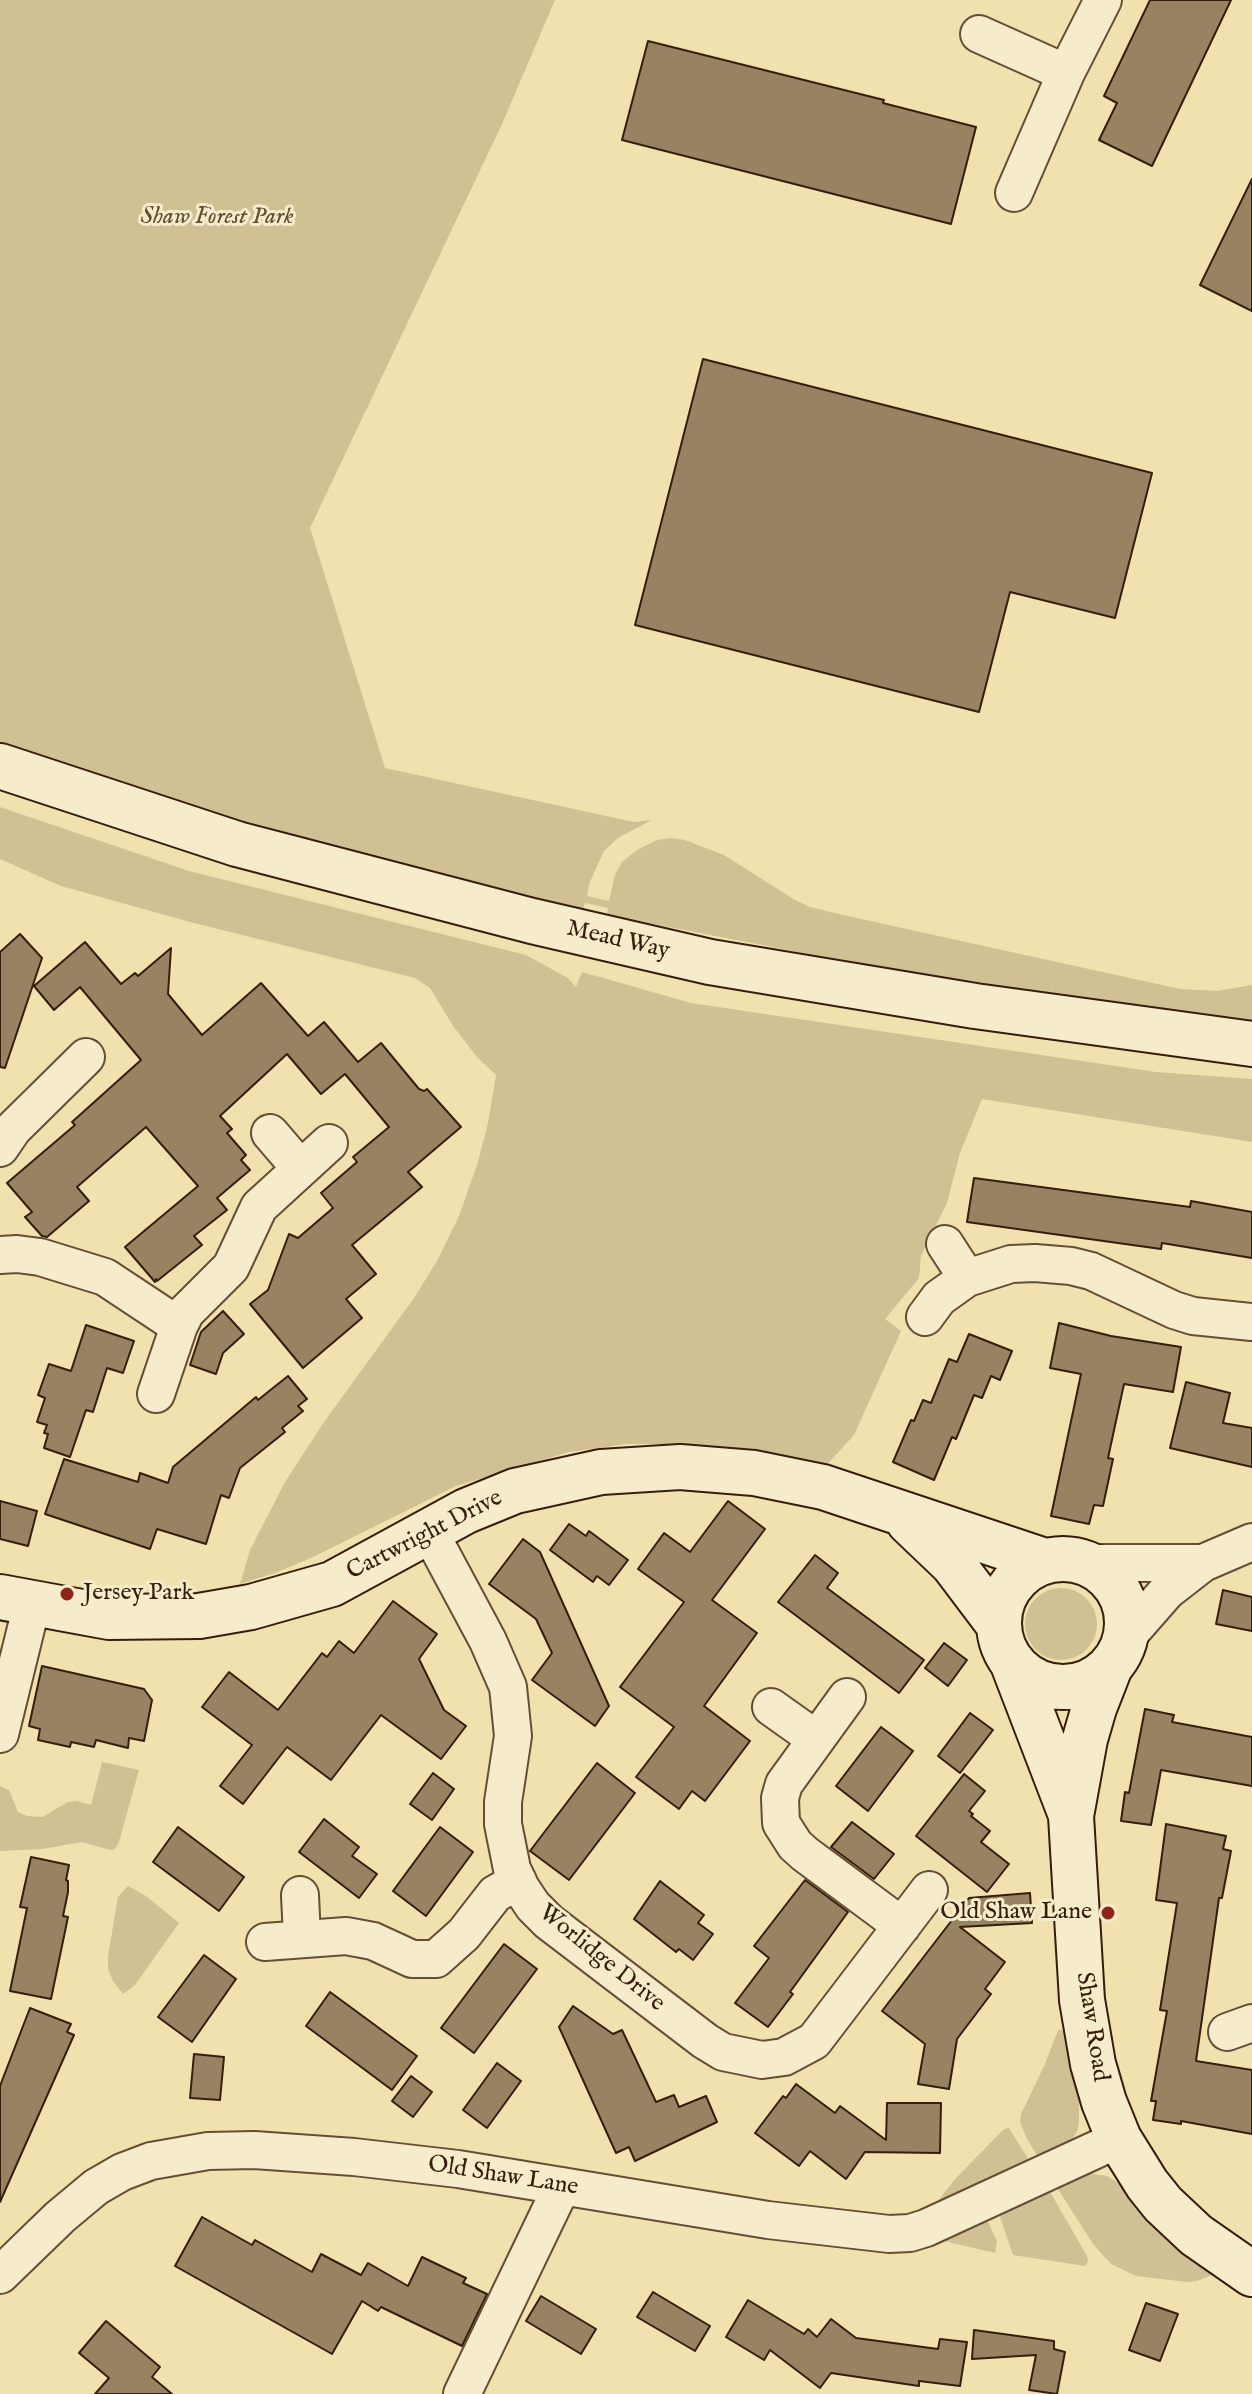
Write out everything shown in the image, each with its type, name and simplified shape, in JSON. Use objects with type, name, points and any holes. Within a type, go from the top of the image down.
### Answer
[{"type":"street","points":[[1014,193],[1066,73],[1103,0]]},
{"type":"street","points":[[979,34],[1066,73]]},
{"type":"street","name":"Mead Way","points":[[0,766],[237,844],[532,921],[710,962],[975,1006],[1252,1044]]},
{"type":"street","points":[[0,1148],[13,1129],[86,1057]]},
{"type":"street","points":[[270,1133],[300,1168]]},
{"type":"street","points":[[156,1394],[179,1326],[195,1301],[231,1267],[259,1207],[329,1143]]},
{"type":"street","points":[[945,1244],[967,1278]]},
{"type":"street","points":[[0,1255],[40,1257],[105,1277],[179,1326]]},
{"type":"street","points":[[925,1317],[939,1298],[967,1278],[1011,1264],[1071,1266],[1099,1274],[1183,1313],[1210,1319],[1252,1322]]},
{"type":"street","name":"Cartwright Drive","points":[[16,1600],[109,1617],[199,1616],[241,1609],[332,1584],[466,1511],[515,1491],[601,1472],[654,1468],[754,1473],[850,1494],[897,1512],[1066,1562]]},
{"type":"street","name":"Cartwright Drive","points":[[897,1512],[953,1564],[1006,1644]]},
{"type":"street","name":"Worlidge Drive","points":[[429,1531],[488,1641],[508,1687],[513,1736],[503,1802],[503,1824],[505,1843],[518,1881],[533,1906],[568,1937],[705,2041],[723,2052],[762,2060],[784,2057],[814,2041],[929,1890]]},
{"type":"street","points":[[1203,1563],[1066,1562],[1026,1571],[1011,1585],[1002,1604],[1006,1644],[1029,1678],[1048,1685],[1069,1687],[1086,1683],[1117,1653],[1167,1591],[1203,1563],[1252,1542]]},
{"type":"street","points":[[1066,1562],[1101,1571],[1114,1583],[1123,1598],[1127,1614],[1117,1653]]},
{"type":"street","points":[[0,1734],[16,1600]]},
{"type":"street","name":"Shaw Road","points":[[1006,1644],[1071,1816]]},
{"type":"street","name":"Shaw Road","points":[[1117,1653],[1085,1739],[1071,1816],[1084,2019],[1098,2083],[1119,2139],[1140,2173],[1163,2204],[1214,2249],[1252,2274]]},
{"type":"street","points":[[847,1697],[784,1784],[780,1798],[781,1823],[805,1854],[902,1926]]},
{"type":"street","points":[[771,1707],[816,1739]]},
{"type":"street","points":[[265,1942],[302,1938],[360,1938],[412,1959],[436,1959],[458,1940],[495,1894],[518,1881]]},
{"type":"street","points":[[300,1895],[302,1938]]},
{"type":"street","name":"Old Shaw Lane","points":[[0,2275],[96,2187],[122,2172],[176,2156],[208,2151],[254,2150],[354,2157],[458,2169],[818,2227],[869,2233],[910,2233],[986,2203],[1119,2139]]},
{"type":"street","points":[[462,2394],[562,2186]]},
{"type":"green space","name":"Shaw Forest Park","points":[[0,0],[555,0],[502,124],[310,528],[385,768],[634,822],[652,820],[618,838],[604,851],[587,896],[609,901],[615,875],[622,862],[657,840],[685,840],[724,855],[810,907],[1180,989],[1217,991],[1252,985],[1252,1022],[896,971],[607,915],[608,908],[585,903],[583,909],[412,868],[250,822],[216,818],[0,743]]},
{"type":"green space","points":[[0,807],[189,871],[526,955],[568,978],[576,987],[582,972],[691,1003],[1156,1072],[1252,1079],[1252,1142],[982,1099],[960,1153],[947,1203],[921,1256],[919,1278],[885,1319],[901,1331],[854,1435],[825,1467],[736,1448],[687,1444],[626,1444],[569,1452],[456,1486],[313,1557],[240,1584],[250,1550],[285,1482],[437,1261],[459,1216],[477,1165],[496,1075],[477,1057],[453,1026],[430,988],[415,978],[61,886],[0,859]]},
{"type":"green space","points":[[1061,1588],[1081,1594],[1091,1604],[1097,1624],[1091,1644],[1081,1654],[1061,1660],[1041,1654],[1031,1644],[1025,1624],[1031,1604],[1041,1594]]},
{"type":"green space","points":[[102,1762],[139,1770],[115,1849],[82,1842],[42,1849],[0,1851],[0,1786],[9,1790],[18,1812],[42,1817],[68,1802],[91,1805]]},
{"type":"green space","points":[[128,1886],[146,1896],[179,1923],[135,1985],[123,1994],[108,1969],[108,1956],[118,1897]]},
{"type":"green space","points":[[1058,2030],[1064,2030],[1079,2099],[1079,2121],[1077,2132],[1068,2145],[1038,2157],[1020,2122],[1021,2114]]},
{"type":"green space","points":[[1009,2128],[1030,2162],[936,2209],[940,2198],[957,2177],[1004,2129]]},
{"type":"green space","points":[[1087,2173],[1107,2176],[1123,2186],[1217,2273],[1187,2282],[1136,2276],[1111,2264],[1093,2244],[1058,2189],[1059,2183]]},
{"type":"green space","points":[[1049,2190],[1087,2256],[1085,2266],[1013,2255],[999,2214]]},
{"type":"green space","points":[[987,2220],[997,2241],[995,2253],[944,2241],[941,2237]]},
{"type":"building","points":[[1150,0],[1231,0],[1152,166],[1099,140],[1117,103],[1104,96]]},
{"type":"building","points":[[648,41],[884,100],[883,103],[976,127],[951,224],[622,140]]},
{"type":"building","points":[[1252,179],[1252,311],[1200,285]]},
{"type":"building","points":[[703,359],[1152,473],[1115,618],[1010,592],[979,712],[635,625]]},
{"type":"building","points":[[20,934],[42,958],[5,1068],[0,1067],[0,952]]},
{"type":"building","points":[[85,942],[121,984],[135,973],[138,976],[171,948],[168,994],[202,1035],[261,983],[308,1036],[324,1022],[358,1062],[381,1043],[419,1089],[427,1089],[461,1127],[408,1172],[422,1187],[352,1245],[376,1274],[346,1299],[362,1318],[303,1368],[250,1304],[268,1290],[289,1234],[298,1238],[333,1208],[321,1193],[357,1162],[353,1157],[389,1127],[345,1074],[321,1094],[287,1054],[220,1116],[232,1129],[227,1133],[246,1155],[241,1160],[250,1170],[217,1198],[227,1210],[194,1236],[202,1245],[157,1281],[125,1247],[198,1186],[146,1127],[77,1187],[89,1201],[47,1237],[42,1236],[25,1217],[32,1212],[7,1183],[75,1125],[72,1122],[141,1060],[80,987],[54,1010],[34,986]]},
{"type":"building","points":[[974,1178],[1190,1207],[1191,1201],[1252,1212],[1252,1258],[1162,1243],[1161,1249],[967,1222]]},
{"type":"building","points":[[223,1311],[244,1334],[223,1353],[216,1374],[190,1365],[201,1332]]},
{"type":"building","points":[[1059,1323],[1111,1336],[1181,1347],[1173,1392],[1124,1384],[1108,1458],[1113,1459],[1103,1506],[1094,1505],[1089,1524],[1051,1516],[1081,1374],[1050,1368]]},
{"type":"building","points":[[86,1325],[134,1341],[123,1373],[107,1368],[93,1412],[86,1410],[70,1457],[44,1448],[47,1425],[37,1422],[45,1398],[38,1395],[49,1364],[71,1371]]},
{"type":"building","points":[[969,1334],[1012,1351],[1000,1380],[991,1376],[982,1398],[974,1395],[956,1439],[952,1437],[934,1480],[893,1462],[911,1420],[914,1421],[923,1400],[931,1403],[949,1359],[957,1362]]},
{"type":"building","points":[[288,1376],[307,1399],[298,1406],[303,1411],[282,1428],[285,1432],[240,1468],[229,1498],[221,1495],[206,1544],[157,1529],[150,1549],[45,1514],[64,1459],[138,1482],[140,1473],[168,1483],[173,1467],[256,1397],[258,1400]]},
{"type":"building","points":[[1186,1382],[1230,1393],[1223,1423],[1252,1428],[1252,1467],[1170,1448]]},
{"type":"building","points":[[0,1501],[37,1511],[28,1546],[0,1539]]},
{"type":"building","points":[[728,1501],[765,1529],[712,1600],[757,1633],[704,1706],[750,1741],[705,1801],[692,1791],[679,1809],[636,1777],[674,1727],[620,1687],[684,1602],[638,1569],[664,1533],[690,1552]]},
{"type":"building","points":[[569,1524],[586,1536],[589,1531],[628,1560],[609,1585],[597,1576],[593,1582],[550,1550]]},
{"type":"building","points":[[523,1539],[540,1552],[609,1706],[595,1726],[532,1680],[552,1653],[536,1619],[489,1584]]},
{"type":"building","points":[[815,1555],[838,1573],[827,1588],[924,1660],[899,1693],[778,1602]]},
{"type":"building","points":[[1223,1590],[1252,1597],[1252,1631],[1216,1624]]},
{"type":"building","points":[[393,1601],[437,1634],[419,1659],[444,1710],[466,1726],[441,1759],[381,1715],[331,1780],[287,1747],[243,1804],[220,1786],[252,1745],[202,1707],[229,1672],[278,1710],[322,1653],[327,1657],[339,1641],[354,1653]]},
{"type":"building","points":[[944,1643],[967,1660],[948,1686],[925,1668]]},
{"type":"building","points":[[42,1666],[144,1689],[152,1700],[144,1741],[129,1738],[128,1748],[96,1740],[94,1747],[71,1742],[70,1747],[38,1740],[40,1729],[29,1726]]},
{"type":"building","points":[[1145,1709],[1174,1715],[1172,1722],[1252,1737],[1252,1786],[1161,1770],[1151,1825],[1121,1821]]},
{"type":"building","points":[[970,1713],[993,1730],[960,1773],[938,1756]]},
{"type":"building","points":[[881,1727],[913,1751],[868,1811],[836,1786]]},
{"type":"building","points":[[597,1763],[635,1793],[569,1880],[530,1851]]},
{"type":"building","points":[[433,1773],[454,1789],[432,1820],[410,1804]]},
{"type":"building","points":[[964,1774],[985,1791],[969,1811],[990,1831],[981,1842],[1009,1864],[987,1892],[916,1836]]},
{"type":"building","points":[[324,1819],[359,1847],[352,1856],[377,1874],[359,1898],[299,1852]]},
{"type":"building","points":[[852,1822],[894,1854],[874,1879],[831,1847]]},
{"type":"building","points":[[1166,1824],[1226,1836],[1223,1849],[1231,1851],[1222,1898],[1219,1898],[1196,2061],[1252,2070],[1252,2134],[1181,2121],[1181,2124],[1153,2120],[1156,2101],[1151,2101],[1167,2011],[1160,2010],[1177,1903],[1156,1900]]},
{"type":"building","points":[[178,1827],[244,1877],[219,1911],[153,1862]]},
{"type":"building","points":[[440,1827],[473,1852],[426,1916],[393,1891]]},
{"type":"building","points":[[31,1857],[69,1865],[63,1916],[68,1917],[51,1999],[10,1991],[27,1908],[20,1907]]},
{"type":"building","points":[[805,1880],[848,1912],[768,2027],[735,2003],[769,1958],[754,1946]]},
{"type":"building","points":[[660,1881],[704,1915],[698,1923],[713,1934],[693,1960],[679,1949],[676,1952],[634,1919]]},
{"type":"building","points":[[1030,1893],[1032,1923],[960,1927],[1005,1962],[985,1989],[991,1994],[957,2039],[949,2089],[918,2084],[925,2044],[882,2011],[969,1898]]},
{"type":"building","points":[[504,1944],[537,1969],[474,2053],[441,2028]]},
{"type":"building","points":[[204,1955],[236,1979],[192,2042],[158,2017]]},
{"type":"building","points":[[330,1992],[417,2056],[392,2090],[306,2026]]},
{"type":"building","points":[[573,2006],[613,2034],[622,2030],[656,2102],[674,2095],[679,2107],[706,2096],[717,2122],[635,2161],[629,2147],[616,2153],[559,2027]]},
{"type":"building","points":[[30,2008],[71,2024],[67,2032],[74,2035],[0,2202],[0,2086]]},
{"type":"building","points":[[194,2054],[224,2057],[220,2100],[190,2098]]},
{"type":"building","points":[[497,2063],[521,2081],[487,2128],[463,2110]]},
{"type":"building","points":[[411,2076],[432,2092],[413,2117],[392,2101]]},
{"type":"building","points":[[796,2084],[835,2113],[840,2106],[886,2140],[887,2103],[941,2103],[940,2153],[865,2152],[846,2179],[810,2151],[799,2166],[755,2133]]},
{"type":"building","points":[[202,2217],[252,2245],[255,2240],[312,2272],[321,2254],[361,2275],[368,2263],[408,2286],[422,2257],[466,2278],[463,2283],[487,2294],[462,2346],[381,2307],[378,2311],[362,2301],[332,2354],[175,2266]]},
{"type":"building","points":[[653,2292],[710,2326],[695,2351],[637,2317]]},
{"type":"building","points":[[541,2296],[596,2329],[581,2354],[526,2321]]},
{"type":"building","points":[[748,2300],[804,2334],[808,2329],[817,2337],[831,2319],[856,2338],[938,2349],[940,2339],[967,2342],[960,2386],[919,2381],[919,2386],[831,2373],[820,2388],[770,2350],[764,2360],[726,2337]]},
{"type":"building","points":[[1146,2303],[1178,2314],[1160,2361],[1129,2350]]},
{"type":"building","points":[[106,2321],[160,2367],[152,2377],[172,2394],[95,2394],[109,2378],[79,2353]]},
{"type":"building","points":[[974,2330],[1054,2341],[1054,2349],[1065,2352],[1057,2394],[1029,2390],[1036,2355],[972,2359]]},
{"type":"place","name":"Jersey Park","points":[[67,1594]]},
{"type":"place","name":"Old Shaw Lane","points":[[1108,1913]]}]
